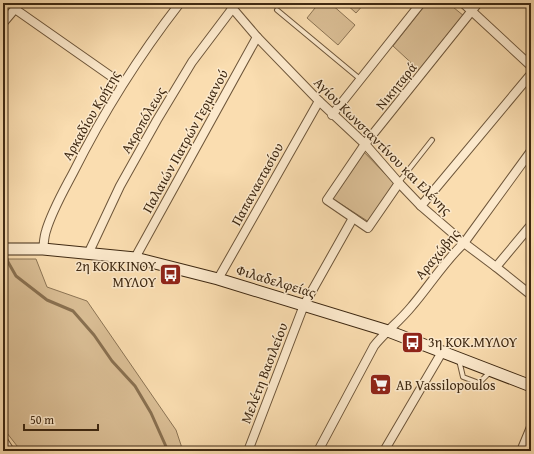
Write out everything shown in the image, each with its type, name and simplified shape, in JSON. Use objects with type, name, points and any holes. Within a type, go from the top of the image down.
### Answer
[{"type":"main road","name":"Φιλαδελφείας","points":[[3,249],[43,249],[89,252],[135,258],[218,279],[388,331],[531,386]]},
{"type":"street","name":"Αρκαδίου Κρήτης","points":[[43,249],[45,232],[54,209],[93,132],[122,84],[153,38],[180,3]]},
{"type":"street","points":[[332,115],[421,3]]},
{"type":"street","points":[[463,3],[531,66]]},
{"type":"street","name":"Νικηταρά","points":[[398,183],[368,228],[327,200],[365,144],[478,3]]},
{"type":"street","points":[[3,23],[17,6],[122,84]]},
{"type":"street","name":"Αγίου Κωνσταντίνου και Ελένης","points":[[230,6],[257,37],[332,115],[365,144],[398,183],[421,206],[464,244],[531,295]]},
{"type":"street","name":"Ακροπόλεως","points":[[89,252],[120,186],[157,120],[192,62],[230,6]]},
{"type":"street","name":"Παλαιών Πατρών Γερμανού","points":[[135,258],[257,37]]},
{"type":"street","points":[[421,206],[531,74]]},
{"type":"street","name":"Παπαναστασίου","points":[[218,279],[319,101]]},
{"type":"street","name":"Αραχώβης","points":[[318,451],[374,346],[382,336],[413,306],[451,255],[464,244],[531,151]]},
{"type":"street","points":[[304,305],[353,218]]},
{"type":"street","points":[[496,267],[531,225]]},
{"type":"street","name":"Μελέτη Βασιλείου","points":[[248,451],[304,305]]},
{"type":"street","points":[[384,451],[442,352]]},
{"type":"street","points":[[520,451],[531,427]]},
{"type":"street","points":[[3,440],[10,451]]},
{"type":"lane","points":[[277,10],[360,79]]},
{"type":"lane","points":[[398,183],[432,140]]},
{"type":"lane","points":[[458,358],[463,377],[478,382],[492,370]]},
{"type":"shaded area","points":[[319,3],[330,3],[355,25],[338,45],[307,18]]},
{"type":"shaded area","points":[[345,3],[365,3],[356,13]]},
{"type":"shaded area","points":[[427,3],[448,3],[464,16],[420,71],[393,46]]},
{"type":"shaded area","points":[[360,148],[394,183],[369,222],[327,195]]},
{"type":"shaded area","points":[[3,259],[36,259],[47,287],[87,301],[176,430],[183,451],[21,451],[3,428]]},
{"type":"waterway","points":[[4,251],[16,276],[47,300],[73,311],[94,335],[112,361],[135,386],[151,413],[168,451]]},
{"type":"place","name":"2η ΚΟΚΚΙΝΟΥ ΜΥΛΟΥ","points":[[171,274]]},
{"type":"place","name":"3η ΚΟΚ.ΜΥΛΟΥ","points":[[412,342]]},
{"type":"place","name":"AB Vassilopoulos","points":[[380,385]]}]
